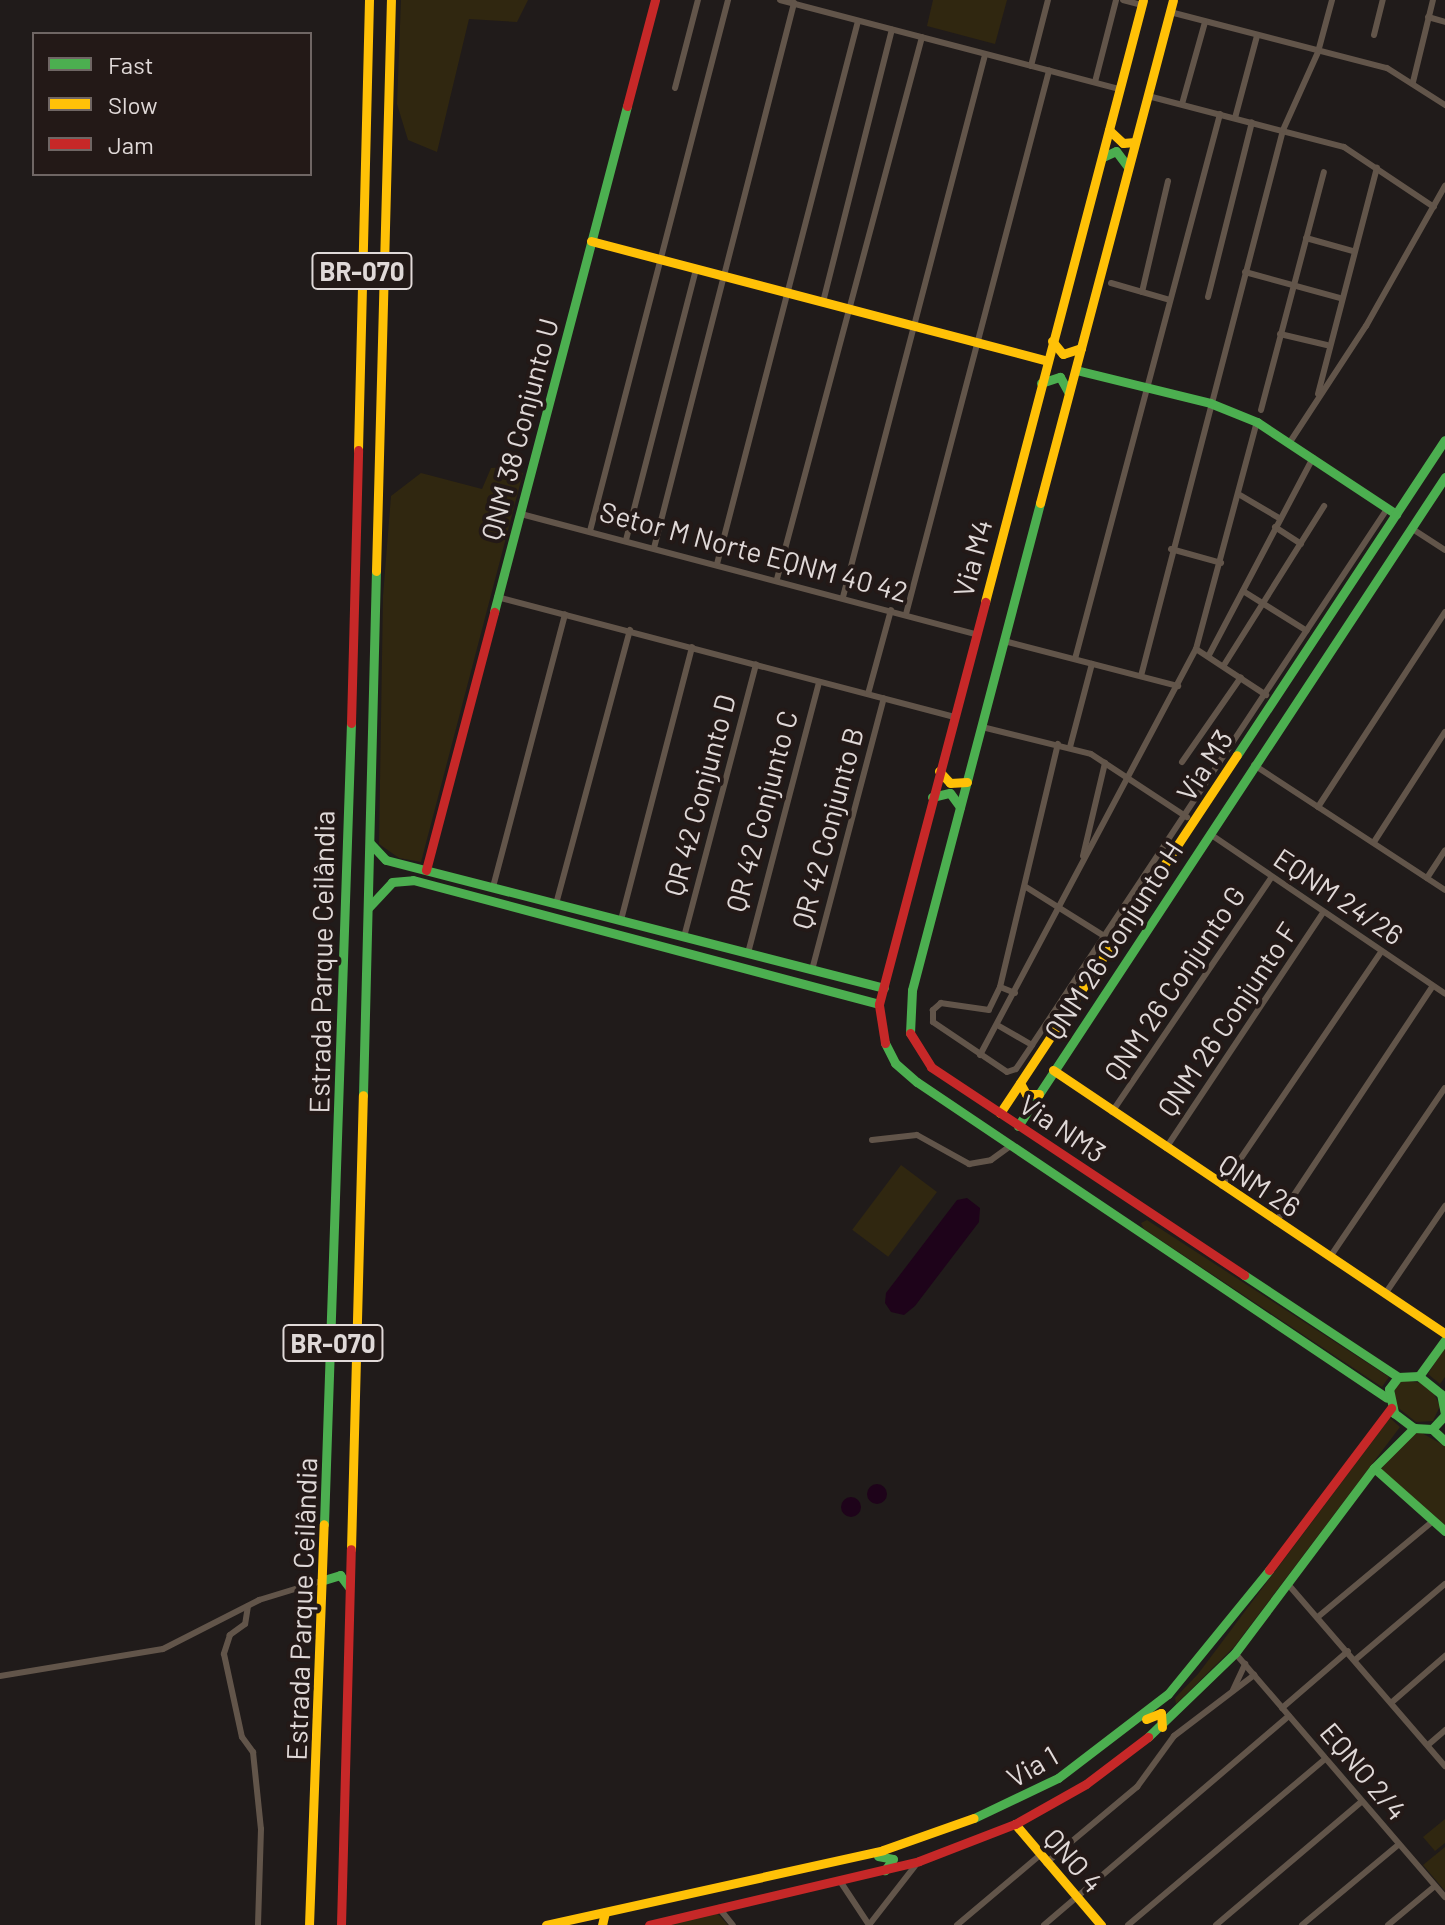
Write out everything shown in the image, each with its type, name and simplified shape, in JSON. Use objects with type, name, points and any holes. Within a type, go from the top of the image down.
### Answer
[{"type":"main road","name":"Estrada Parque Ceilândia","points":[[309,1925],[341,1106],[369,0]]},
{"type":"main road","name":"Estrada Parque Ceilândia","points":[[341,1925],[391,0]]},
{"type":"main road","name":"QNM 38 Conjunto U","points":[[426,870],[655,0]]},
{"type":"main road","name":"Via M4","points":[[960,807],[1173,0]]},
{"type":"main road","name":"Via M4","points":[[884,988],[1143,2]]},
{"type":"main road","points":[[368,20],[377,31],[390,23]]},
{"type":"main road","points":[[1108,136],[1123,143],[1135,142]]},
{"type":"main road","points":[[1102,159],[1116,151],[1128,167]]},
{"type":"main road","points":[[591,241],[1047,361]]},
{"type":"main road","points":[[1052,341],[1063,354],[1081,348]]},
{"type":"main road","points":[[1076,370],[1147,385],[1210,403],[1257,422],[1391,512]]},
{"type":"main road","points":[[1040,385],[1050,377],[1060,377],[1069,393]]},
{"type":"main road","name":"Via M3","points":[[1000,1113],[1153,883],[1190,818],[1385,531],[1391,512],[1443,444]]},
{"type":"main road","points":[[1426,507],[1445,468]]},
{"type":"main road","points":[[1263,751],[1445,477]]},
{"type":"main road","points":[[355,521],[366,511],[379,525]]},
{"type":"main road","points":[[1367,595],[1351,588],[1385,531]]},
{"type":"main road","points":[[1263,751],[1295,695],[1290,686],[1281,688]]},
{"type":"main road","name":"Via M3","points":[[1209,834],[1263,751]]},
{"type":"main road","points":[[939,771],[954,784],[967,782]]},
{"type":"main road","points":[[932,797],[950,793],[960,807]]},
{"type":"main road","name":"Via NM3","points":[[960,807],[907,1019],[923,1059],[953,1083],[1398,1377]]},
{"type":"main road","name":"QNM 26 Conjunto H","points":[[1053,1070],[1209,834]]},
{"type":"main road","points":[[370,843],[381,857],[415,867],[884,988]]},
{"type":"main road","points":[[413,880],[415,867]]},
{"type":"main road","points":[[369,907],[392,882],[413,880],[879,1004]]},
{"type":"main road","points":[[1153,883],[1156,893],[1168,892]]},
{"type":"main road","points":[[837,993],[842,977]]},
{"type":"main road","name":"Via NM3","points":[[884,988],[879,1004],[887,1051],[905,1074],[1138,1229],[1389,1403]]},
{"type":"main road","points":[[1018,1126],[1053,1070]]},
{"type":"main road","name":"QNM 26","points":[[1053,1070],[1445,1333]]},
{"type":"main road","points":[[938,1096],[950,1092],[953,1083]]},
{"type":"main road","points":[[1020,1083],[1026,1094],[1039,1094]]},
{"type":"main road","points":[[966,1115],[964,1103],[974,1096]]},
{"type":"main road","points":[[341,1106],[353,1115],[362,1107]]},
{"type":"main road","points":[[1117,1215],[1124,1214],[1129,1199]]},
{"type":"main road","points":[[1138,1229],[1136,1220],[1151,1214]]},
{"type":"main road","points":[[1419,1376],[1445,1340]]},
{"type":"main road","points":[[1432,1429],[1445,1415],[1443,1389],[1419,1376],[1398,1377],[1389,1403],[1414,1428],[1432,1429],[1445,1441]]},
{"type":"main road","name":"Via 1","points":[[546,1925],[829,1862],[944,1832],[1058,1778],[1112,1741],[1204,1656],[1389,1403]]},
{"type":"main road","name":"Via 1","points":[[649,1925],[919,1861],[1015,1824],[1086,1784],[1162,1727],[1235,1653],[1374,1468],[1414,1428]]},
{"type":"main road","points":[[1374,1468],[1445,1531]]},
{"type":"main road","points":[[324,1580],[340,1575],[349,1587]]},
{"type":"main road","points":[[1183,1708],[1174,1707],[1172,1697],[1196,1673],[1204,1656]]},
{"type":"main road","points":[[1112,1741],[1125,1738],[1155,1713],[1164,1717],[1162,1727]]},
{"type":"main road","name":"QNO 4","points":[[1015,1824],[1101,1925]]},
{"type":"main road","points":[[829,1862],[842,1864],[887,1854],[893,1862],[885,1870]]},
{"type":"main road","points":[[602,1925],[605,1912]]},
{"type":"street","points":[[675,88],[698,0]]},
{"type":"street","points":[[590,531],[728,0]]},
{"type":"street","points":[[780,0],[1120,89]]},
{"type":"street","points":[[1031,66],[1048,0]]},
{"type":"street","points":[[1095,82],[1116,0]]},
{"type":"street","points":[[1123,0],[1143,2]]},
{"type":"street","points":[[1141,676],[1171,549],[1283,130],[1318,52],[1332,0]]},
{"type":"street","points":[[1374,35],[1383,0]]},
{"type":"street","points":[[1413,82],[1433,0]]},
{"type":"street","points":[[654,548],[794,3]]},
{"type":"street","points":[[1170,12],[1387,68],[1445,105]]},
{"type":"street","points":[[1428,17],[1445,22]]},
{"type":"street","points":[[717,564],[858,21]]},
{"type":"street","points":[[1182,104],[1205,22]]},
{"type":"street","points":[[823,302],[892,30]]},
{"type":"street","points":[[1235,118],[1257,36]]},
{"type":"street","points":[[777,579],[922,37]]},
{"type":"street","points":[[843,597],[985,55]]},
{"type":"street","points":[[906,614],[1049,71]]},
{"type":"street","points":[[1148,96],[1344,147],[1434,207]]},
{"type":"street","points":[[1075,659],[1220,114]]},
{"type":"street","points":[[1208,297],[1252,122]]},
{"type":"street","points":[[1318,397],[1327,345],[1377,168]]},
{"type":"street","points":[[1261,410],[1324,172]]},
{"type":"street","points":[[1142,292],[1168,181]]},
{"type":"street","points":[[1290,442],[1445,186]]},
{"type":"street","points":[[1306,238],[1353,251]]},
{"type":"street","points":[[626,540],[696,269]]},
{"type":"street","points":[[1245,272],[1340,298]]},
{"type":"street","points":[[1111,283],[1170,300]]},
{"type":"street","points":[[1280,334],[1327,345]]},
{"type":"street","points":[[980,1055],[999,1026],[1081,863],[1131,778],[1196,649],[1240,495],[1257,422]]},
{"type":"street","points":[[1209,655],[1313,458]]},
{"type":"street","points":[[1240,495],[1279,518]]},
{"type":"street","points":[[1224,665],[1324,506]]},
{"type":"street","points":[[1058,744],[1000,987],[985,1012],[946,1003],[933,1010],[938,1026],[1011,1072],[1190,818],[1307,631],[1391,512]]},
{"type":"street","name":"Setor M Norte EQNM 40 42","points":[[521,514],[777,579],[975,634]]},
{"type":"street","points":[[1275,527],[1301,544]]},
{"type":"street","points":[[1411,528],[1445,550]]},
{"type":"street","points":[[1171,549],[1221,563]]},
{"type":"street","points":[[1243,591],[1307,631]]},
{"type":"street","points":[[497,597],[954,717]]},
{"type":"street","points":[[868,694],[891,610]]},
{"type":"street","points":[[1318,807],[1445,612]]},
{"type":"street","points":[[493,887],[565,614]]},
{"type":"street","points":[[556,904],[630,630]]},
{"type":"street","points":[[1004,641],[1178,686]]},
{"type":"street","points":[[621,920],[692,647]]},
{"type":"street","points":[[1196,649],[1266,695]]},
{"type":"street","name":"QR 42 Conjunto D","points":[[684,937],[756,664]]},
{"type":"street","points":[[1070,747],[1092,664]]},
{"type":"street","points":[[1182,762],[1241,677]]},
{"type":"street","name":"QR 42 Conjunto C","points":[[748,953],[819,682]]},
{"type":"street","name":"QR 42 Conjunto B","points":[[812,970],[884,698]]},
{"type":"street","points":[[982,727],[1070,747],[1131,778],[1190,818]]},
{"type":"street","points":[[1374,842],[1445,732]]},
{"type":"street","points":[[1081,863],[1105,763]]},
{"type":"street","points":[[1254,765],[1445,890]]},
{"type":"street","name":"EQNM 24/26","points":[[1209,834],[1445,994]]},
{"type":"street","points":[[1427,878],[1445,850]]},
{"type":"street","name":"QNM 26 Conjunto G","points":[[1112,1112],[1271,878]]},
{"type":"street","points":[[1026,887],[1104,936]]},
{"type":"street","name":"QNM 26 Conjunto F","points":[[1166,1148],[1323,913]]},
{"type":"street","points":[[1222,1186],[1382,951]]},
{"type":"street","points":[[1276,1222],[1433,986]]},
{"type":"street","points":[[1000,987],[1015,993]]},
{"type":"street","points":[[999,1026],[1032,1045]]},
{"type":"street","points":[[1330,1257],[1445,1088]]},
{"type":"street","points":[[872,1140],[917,1135],[969,1164],[991,1160],[1012,1145]]},
{"type":"street","points":[[1385,1294],[1445,1206]]},
{"type":"street","points":[[1319,1616],[1433,1521]]},
{"type":"street","points":[[0,1676],[163,1649],[248,1606],[324,1580]]},
{"type":"street","points":[[1287,1583],[1319,1616],[1445,1766]]},
{"type":"street","points":[[1355,1660],[1445,1584]]},
{"type":"street","points":[[248,1606],[245,1624],[230,1635],[224,1654],[242,1737],[253,1752],[261,1829],[258,1925]]},
{"type":"street","points":[[1282,1708],[1348,1651]]},
{"type":"street","name":"EQNO 2/4","points":[[1235,1653],[1445,1897]]},
{"type":"street","points":[[1391,1703],[1445,1656]]},
{"type":"street","points":[[1231,1693],[1245,1664]]},
{"type":"street","points":[[957,1925],[1137,1787],[1174,1736],[1254,1675]]},
{"type":"street","points":[[1044,1925],[1289,1716]]},
{"type":"street","points":[[1428,1745],[1445,1730]]},
{"type":"street","points":[[1128,1925],[1325,1759]]},
{"type":"street","points":[[1216,1925],[1361,1802]]},
{"type":"street","points":[[1302,1925],[1398,1845]]},
{"type":"street","points":[[840,1881],[869,1925],[919,1861]]},
{"type":"street","points":[[1388,1925],[1435,1886]]},
{"type":"street","points":[[719,1908],[733,1925]]},
{"type":"shaded area","points":[[401,0],[528,0],[517,22],[469,19],[437,152],[408,140],[397,104]]},
{"type":"shaded area","points":[[933,0],[1007,0],[995,44],[927,26]]},
{"type":"shaded area","points":[[507,467],[523,473],[421,862],[399,858],[379,844],[383,596],[391,496],[421,473],[482,489],[491,468]]},
{"type":"shaded area","points":[[901,1165],[937,1192],[888,1257],[852,1230]]},
{"type":"shaded area","points":[[967,1198],[980,1208],[979,1222],[915,1306],[904,1315],[891,1312],[885,1303],[886,1293],[957,1200]]},
{"type":"shaded area","points":[[1147,1220],[1389,1377],[1382,1387],[1144,1229],[1141,1223]]},
{"type":"shaded area","points":[[1445,1347],[1445,1377],[1440,1384],[1428,1374]]},
{"type":"shaded area","points":[[1402,1380],[1421,1383],[1434,1394],[1440,1406],[1433,1421],[1416,1422],[1396,1406],[1394,1387]]},
{"type":"shaded area","points":[[1390,1418],[1400,1427],[1234,1647],[1176,1704],[1175,1698],[1198,1674]]},
{"type":"shaded area","points":[[1420,1432],[1445,1446],[1445,1525],[1381,1469],[1410,1434]]},
{"type":"shaded area","points":[[877,1484],[884,1487],[887,1494],[884,1501],[877,1504],[870,1501],[867,1494],[870,1487]]},
{"type":"shaded area","points":[[851,1497],[858,1500],[861,1507],[858,1514],[851,1517],[844,1514],[841,1507],[844,1500]]},
{"type":"shaded area","points":[[1445,1819],[1445,1843],[1435,1851],[1423,1837]]},
{"type":"shaded area","points":[[1445,1847],[1445,1891],[1423,1865]]},
{"type":"shaded area","points":[[717,1913],[728,1925],[656,1925]]},
{"type":"traffic: fast","points":[[494,612],[627,106]]},
{"type":"traffic: fast","points":[[1103,157],[1116,151],[1128,167]]},
{"type":"traffic: fast","points":[[1076,370],[1210,403],[1257,422],[1396,514]]},
{"type":"traffic: fast","points":[[1041,383],[1060,377],[1069,393]]},
{"type":"traffic: fast","points":[[1237,755],[1445,440]]},
{"type":"traffic: fast","points":[[1018,1126],[1445,477]]},
{"type":"traffic: fast","points":[[910,1033],[912,990],[1040,503]]},
{"type":"traffic: fast","points":[[363,1095],[376,571]]},
{"type":"traffic: fast","points":[[324,1524],[351,723]]},
{"type":"traffic: fast","points":[[932,797],[950,793],[960,807]]},
{"type":"traffic: fast","points":[[370,843],[386,860],[884,988]]},
{"type":"traffic: fast","points":[[369,907],[392,882],[413,880],[879,1004]]},
{"type":"traffic: fast","points":[[885,1043],[895,1063],[917,1082],[1387,1398]]},
{"type":"traffic: fast","points":[[1244,1275],[1398,1377]]},
{"type":"traffic: fast","points":[[1419,1376],[1445,1340]]},
{"type":"traffic: fast","points":[[1445,1414],[1441,1394],[1419,1376],[1398,1377],[1389,1389],[1394,1413],[1414,1428],[1432,1429],[1445,1415]]},
{"type":"traffic: fast","points":[[1148,1737],[1235,1653],[1374,1468],[1414,1428]]},
{"type":"traffic: fast","points":[[1432,1429],[1445,1441]]},
{"type":"traffic: fast","points":[[1374,1468],[1445,1531]]},
{"type":"traffic: fast","points":[[974,1818],[1058,1778],[1168,1694],[1269,1570]]},
{"type":"traffic: fast","points":[[324,1580],[340,1575],[349,1587]]},
{"type":"traffic: fast","points":[[878,1856],[893,1859],[885,1870]]},
{"type":"traffic: slow","points":[[358,450],[369,0]]},
{"type":"traffic: slow","points":[[376,571],[391,0]]},
{"type":"traffic: slow","points":[[985,602],[1143,0]]},
{"type":"traffic: slow","points":[[1040,503],[1173,0]]},
{"type":"traffic: slow","points":[[1109,130],[1123,143],[1135,142]]},
{"type":"traffic: slow","points":[[591,241],[1047,361]]},
{"type":"traffic: slow","points":[[1052,341],[1063,354],[1081,348]]},
{"type":"traffic: slow","points":[[1000,1113],[1237,755]]},
{"type":"traffic: slow","points":[[939,771],[950,783],[967,782]]},
{"type":"traffic: slow","points":[[1053,1070],[1445,1333]]},
{"type":"traffic: slow","points":[[1020,1083],[1026,1094],[1039,1094]]},
{"type":"traffic: slow","points":[[351,1549],[363,1095]]},
{"type":"traffic: slow","points":[[309,1925],[324,1524]]},
{"type":"traffic: slow","points":[[1146,1719],[1161,1713],[1162,1727]]},
{"type":"traffic: slow","points":[[546,1925],[883,1850],[974,1818]]},
{"type":"traffic: slow","points":[[1015,1824],[1101,1925]]},
{"type":"traffic: slow","points":[[602,1925],[605,1912]]},
{"type":"traffic: jam","points":[[627,106],[655,0]]},
{"type":"traffic: jam","points":[[351,723],[358,450]]},
{"type":"traffic: jam","points":[[885,1043],[879,1004],[985,602]]},
{"type":"traffic: jam","points":[[426,870],[494,612]]},
{"type":"traffic: jam","points":[[910,1033],[931,1067],[1244,1275]]},
{"type":"traffic: jam","points":[[1269,1570],[1391,1408]]},
{"type":"traffic: jam","points":[[341,1925],[351,1549]]},
{"type":"traffic: jam","points":[[649,1925],[919,1861],[1015,1824],[1086,1784],[1148,1737]]}]
